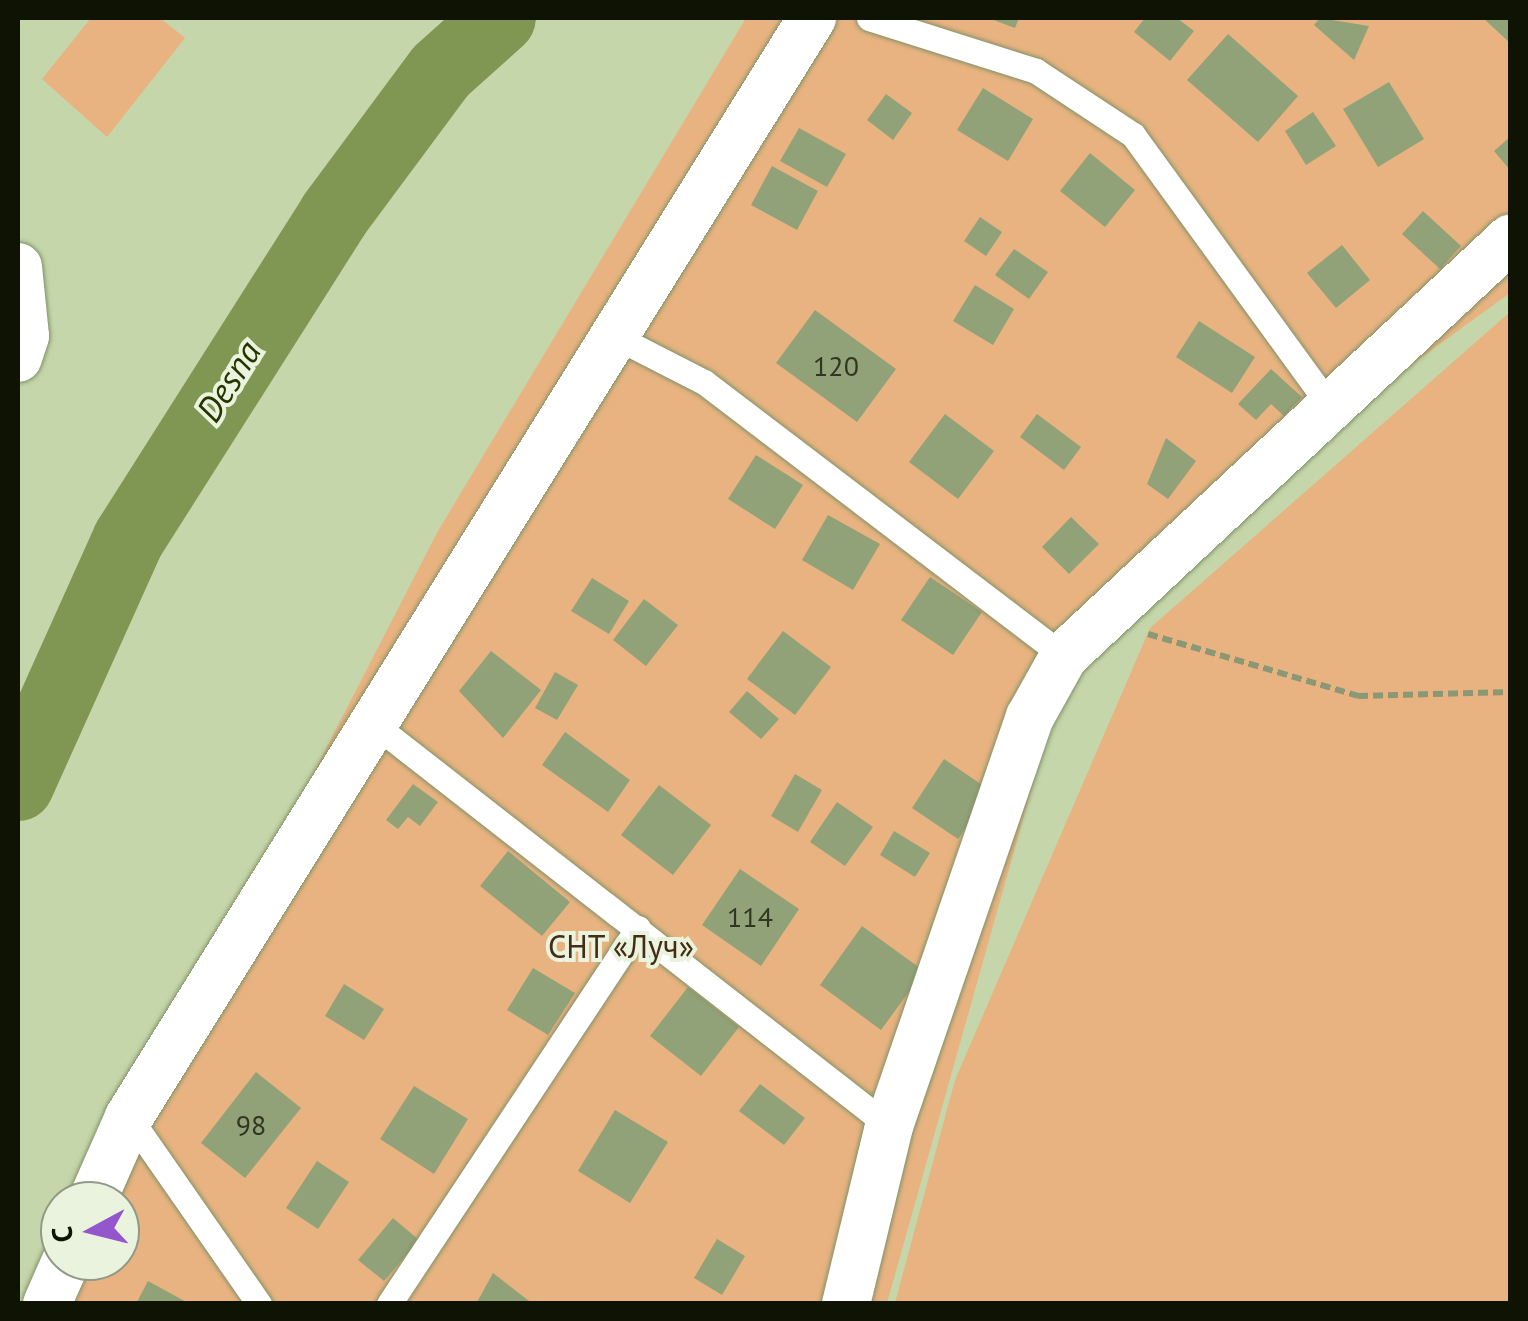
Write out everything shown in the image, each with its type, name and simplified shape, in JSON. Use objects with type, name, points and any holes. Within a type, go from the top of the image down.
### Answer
[{"type":"street","points":[[101,1181],[129,1118],[620,339],[812,18]]},
{"type":"street","points":[[846,1304],[889,1126],[1030,717],[1064,656],[1327,402],[1510,239]]},
{"type":"street","points":[[18,268],[24,336],[18,358]]},
{"type":"street","points":[[47,1304],[57,1281]]},
{"type":"lane","points":[[869,18],[1036,70],[1133,136],[1327,402]]},
{"type":"lane","points":[[620,339],[704,382],[1064,656]]},
{"type":"lane","points":[[376,726],[889,1126]]},
{"type":"lane","points":[[389,1304],[638,928]]},
{"type":"lane","points":[[129,1118],[260,1304]]},
{"type":"path","points":[[1099,620],[1358,696],[1510,692]]},
{"type":"green space","points":[[91,18],[160,18],[185,38],[107,137],[42,79]]},
{"type":"green space","name":"СНТ «Луч»","points":[[746,18],[1510,18],[1510,293],[1415,362],[1061,684],[887,1303],[40,1304],[52,1281],[140,1281],[140,1181],[103,1181],[438,531]]},
{"type":"green space","points":[[1510,312],[1510,1303],[895,1303],[955,1080],[1150,628]]},
{"type":"building","points":[[988,18],[1019,18],[1015,28]]},
{"type":"building","points":[[1145,18],[1177,18],[1194,31],[1170,61],[1134,32]]},
{"type":"building","points":[[1320,18],[1369,26],[1354,60],[1314,25]]},
{"type":"building","points":[[1483,18],[1510,18],[1510,43]]},
{"type":"building","points":[[1228,34],[1298,96],[1258,142],[1187,80]]},
{"type":"building","points":[[1389,82],[1424,139],[1378,167],[1343,109]]},
{"type":"building","points":[[983,88],[1033,119],[1008,161],[957,130]]},
{"type":"building","points":[[886,94],[912,113],[893,140],[867,120]]},
{"type":"building","points":[[1313,112],[1336,146],[1306,165],[1285,131]]},
{"type":"building","points":[[799,128],[846,154],[827,187],[780,161]]},
{"type":"building","points":[[1510,137],[1510,170],[1494,151]]},
{"type":"building","points":[[1090,153],[1135,190],[1105,227],[1060,191]]},
{"type":"building","points":[[772,166],[818,191],[797,230],[751,205]]},
{"type":"building","points":[[1423,211],[1461,246],[1440,269],[1402,234]]},
{"type":"building","points":[[980,217],[1002,232],[986,256],[964,241]]},
{"type":"building","points":[[1342,245],[1370,280],[1336,308],[1307,273]]},
{"type":"building","points":[[1014,249],[1048,272],[1029,299],[995,275]]},
{"type":"building","points":[[975,285],[1014,309],[993,345],[953,321]]},
{"type":"building","points":[[815,310],[896,369],[857,422],[776,363]]},
{"type":"building","points":[[1199,321],[1255,357],[1232,393],[1176,357]]},
{"type":"building","points":[[1271,369],[1302,397],[1284,416],[1271,404],[1256,420],[1238,404]]},
{"type":"building","points":[[945,414],[994,451],[958,499],[909,462]]},
{"type":"building","points":[[1037,414],[1081,447],[1064,470],[1020,437]]},
{"type":"building","points":[[1166,438],[1196,461],[1168,499],[1147,484]]},
{"type":"building","points":[[756,455],[803,485],[775,529],[728,499]]},
{"type":"building","points":[[828,515],[880,544],[853,590],[802,560]]},
{"type":"building","points":[[1071,517],[1099,544],[1069,574],[1042,547]]},
{"type":"building","points":[[930,577],[982,612],[953,655],[901,620]]},
{"type":"building","points":[[592,578],[629,601],[609,634],[571,611]]},
{"type":"building","points":[[644,599],[678,625],[646,666],[613,640]]},
{"type":"building","points":[[783,631],[831,667],[795,715],[747,679]]},
{"type":"building","points":[[491,651],[541,690],[503,738],[459,691]]},
{"type":"building","points":[[555,672],[578,685],[557,720],[535,708]]},
{"type":"building","points":[[747,691],[779,719],[761,739],[729,712]]},
{"type":"building","points":[[565,732],[630,780],[608,812],[542,765]]},
{"type":"building","points":[[944,759],[991,791],[958,839],[912,808]]},
{"type":"building","points":[[795,774],[822,790],[798,832],[771,816]]},
{"type":"building","points":[[413,784],[438,802],[420,826],[408,817],[398,829],[386,820]]},
{"type":"building","points":[[659,785],[711,825],[673,875],[621,835]]},
{"type":"building","points":[[837,802],[873,827],[845,866],[810,842]]},
{"type":"building","points":[[894,831],[930,853],[915,877],[880,855]]},
{"type":"building","points":[[508,851],[570,902],[542,936],[480,886]]},
{"type":"building","points":[[740,869],[799,909],[761,966],[702,925]]},
{"type":"building","points":[[862,926],[924,971],[881,1030],[820,985]]},
{"type":"building","points":[[533,968],[575,993],[548,1035],[507,1010]]},
{"type":"building","points":[[344,984],[384,1009],[364,1040],[325,1016]]},
{"type":"building","points":[[688,987],[739,1027],[701,1076],[650,1036]]},
{"type":"building","points":[[256,1072],[301,1108],[245,1178],[201,1143]]},
{"type":"building","points":[[760,1084],[805,1118],[784,1145],[739,1111]]},
{"type":"building","points":[[414,1086],[468,1119],[434,1174],[380,1139]]},
{"type":"building","points":[[615,1110],[668,1142],[630,1203],[578,1171]]},
{"type":"building","points":[[317,1161],[349,1182],[318,1229],[286,1208]]},
{"type":"building","points":[[393,1218],[419,1240],[384,1281],[358,1260]]},
{"type":"building","points":[[717,1239],[745,1256],[722,1295],[694,1278]]},
{"type":"building","points":[[493,1273],[533,1304],[476,1304]]},
{"type":"building","points":[[148,1281],[190,1304],[136,1304]]},
{"type":"waterway","name":"Desna","points":[[18,785],[128,540],[334,215],[441,71],[500,18]]}]
